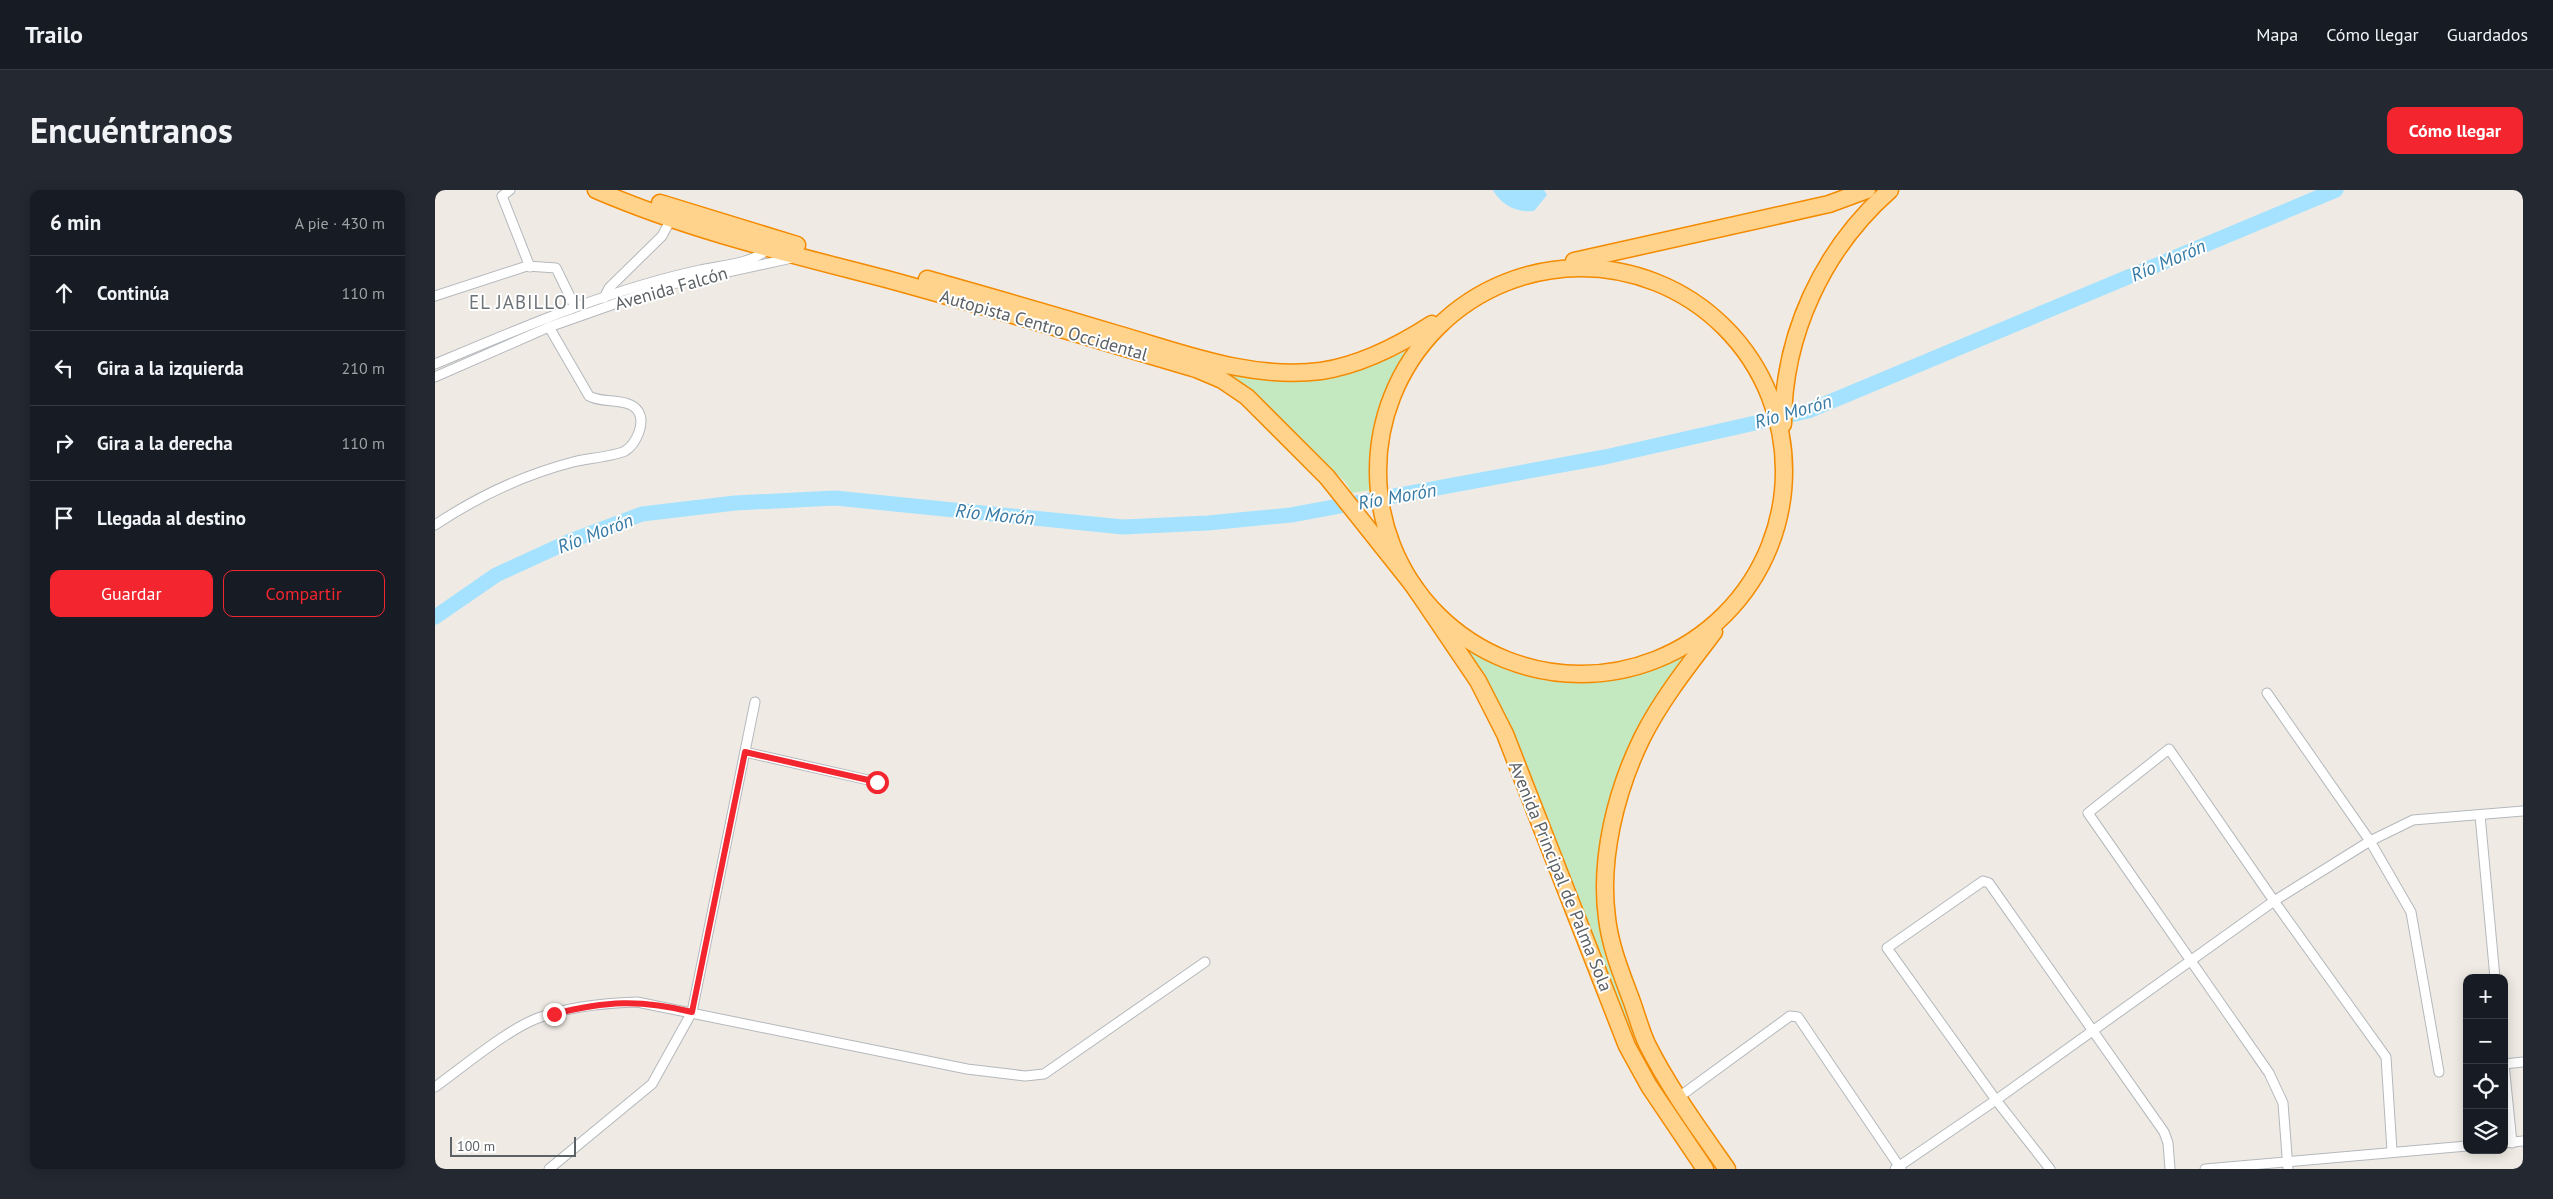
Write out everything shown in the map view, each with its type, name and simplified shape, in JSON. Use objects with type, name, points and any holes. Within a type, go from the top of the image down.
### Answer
[{"type":"highway","name":"Autopista Centro Occidental","points":[[596,190],[773,244],[998,299],[1199,358],[1267,372],[1321,371],[1355,363],[1392,348],[1459,307]]},
{"type":"highway","name":"Autopista Centro Occidental","points":[[626,190],[674,214]]},
{"type":"highway","points":[[1867,190],[1823,206],[1569,262],[1533,273],[1495,287],[1459,307],[1424,341],[1397,382],[1382,428],[1378,461],[1379,491],[1384,520],[1397,556],[1413,585],[1446,622],[1486,650],[1532,668],[1573,673],[1613,671],[1661,658],[1703,634],[1739,600],[1765,559],[1777,529],[1784,489],[1784,448],[1779,407],[1799,325],[1812,295],[1847,238],[1890,190]]},
{"type":"highway","name":"Autopista Centro Occidental","points":[[773,244],[799,257],[995,310],[1213,375],[1247,397],[1319,469],[1366,524],[1413,585]]},
{"type":"highway","points":[[1533,273],[1565,268],[1606,270],[1646,279],[1677,292],[1711,315],[1739,344],[1758,371],[1779,407]]},
{"type":"highway","name":"Avenida Principal de Palma Sola","points":[[1413,585],[1478,681],[1494,710],[1511,749],[1563,886],[1611,1000],[1627,1046],[1649,1086],[1705,1169]]},
{"type":"highway","name":"Avenida Principal de Palma Sola","points":[[1727,1169],[1679,1097],[1647,1044],[1619,964],[1607,920],[1605,888],[1608,858],[1621,792],[1642,738],[1669,693],[1739,600]]},
{"type":"street","points":[[510,190],[502,196],[530,267]]},
{"type":"street","points":[[604,298],[609,288],[662,236],[674,214]]},
{"type":"street","name":"Avenida Falcón","points":[[435,364],[575,307],[665,277],[758,257],[773,244]]},
{"type":"street","name":"Avenida Falcón","points":[[435,377],[549,327],[668,285],[799,257]]},
{"type":"street","points":[[435,296],[530,267],[556,268],[575,307]]},
{"type":"street","points":[[435,524],[467,504],[518,480],[572,462],[624,451],[634,440],[641,427],[641,417],[637,409],[630,405],[595,400],[589,396],[549,327]]},
{"type":"street","points":[[2267,693],[2370,841],[2411,912],[2439,1072]]},
{"type":"street","points":[[549,1169],[652,1084],[692,1012],[755,702]]},
{"type":"street","points":[[2287,1166],[2283,1103],[2269,1073],[2088,813],[2169,750],[2273,901],[2386,1057],[2392,1151]]},
{"type":"street","points":[[745,752],[877,782]]},
{"type":"street","points":[[1679,1097],[1790,1016],[1798,1017],[1899,1168],[2273,901],[2370,841],[2413,820],[2523,811]]},
{"type":"street","points":[[2480,815],[2495,974]]},
{"type":"street","points":[[2050,1169],[1996,1100],[1887,948],[1983,881],[1989,883],[2164,1132],[2168,1143],[2170,1169]]},
{"type":"street","points":[[435,1087],[505,1037],[538,1018],[602,1004],[637,1002],[967,1069],[1025,1076],[1044,1074],[1205,962]]},
{"type":"street","points":[[2508,1064],[2523,1062]]},
{"type":"street","points":[[2508,1143],[2523,1141]]},
{"type":"street","points":[[2205,1169],[2287,1166],[2392,1151],[2463,1146]]},
{"type":"green space","points":[[1408,350],[1391,378],[1376,418],[1371,490],[1352,493],[1346,483],[1262,400],[1231,375],[1295,379],[1317,378],[1358,370]]},
{"type":"green space","points":[[1464,648],[1516,673],[1533,678],[1569,683],[1605,681],[1641,674],[1662,666],[1691,648],[1693,651],[1654,700],[1632,739],[1621,772],[1599,902],[1643,1049],[1640,1051]]},
{"type":"water","points":[[1493,190],[1544,190],[1547,195],[1534,211],[1522,211],[1505,204]]},
{"type":"waterway","name":"Río Morón","points":[[435,617],[496,575],[570,541],[642,514],[735,503],[835,498],[1123,527],[1208,523],[1291,515],[1605,457],[1808,411],[2336,190]]},
{"type":"district","name":"EL JABILLO II","points":[[528,302]]},
{"type":"route","points":[[554,1014],[602,1004],[637,1002],[668,1006],[692,1012],[745,752],[877,782]]}]
